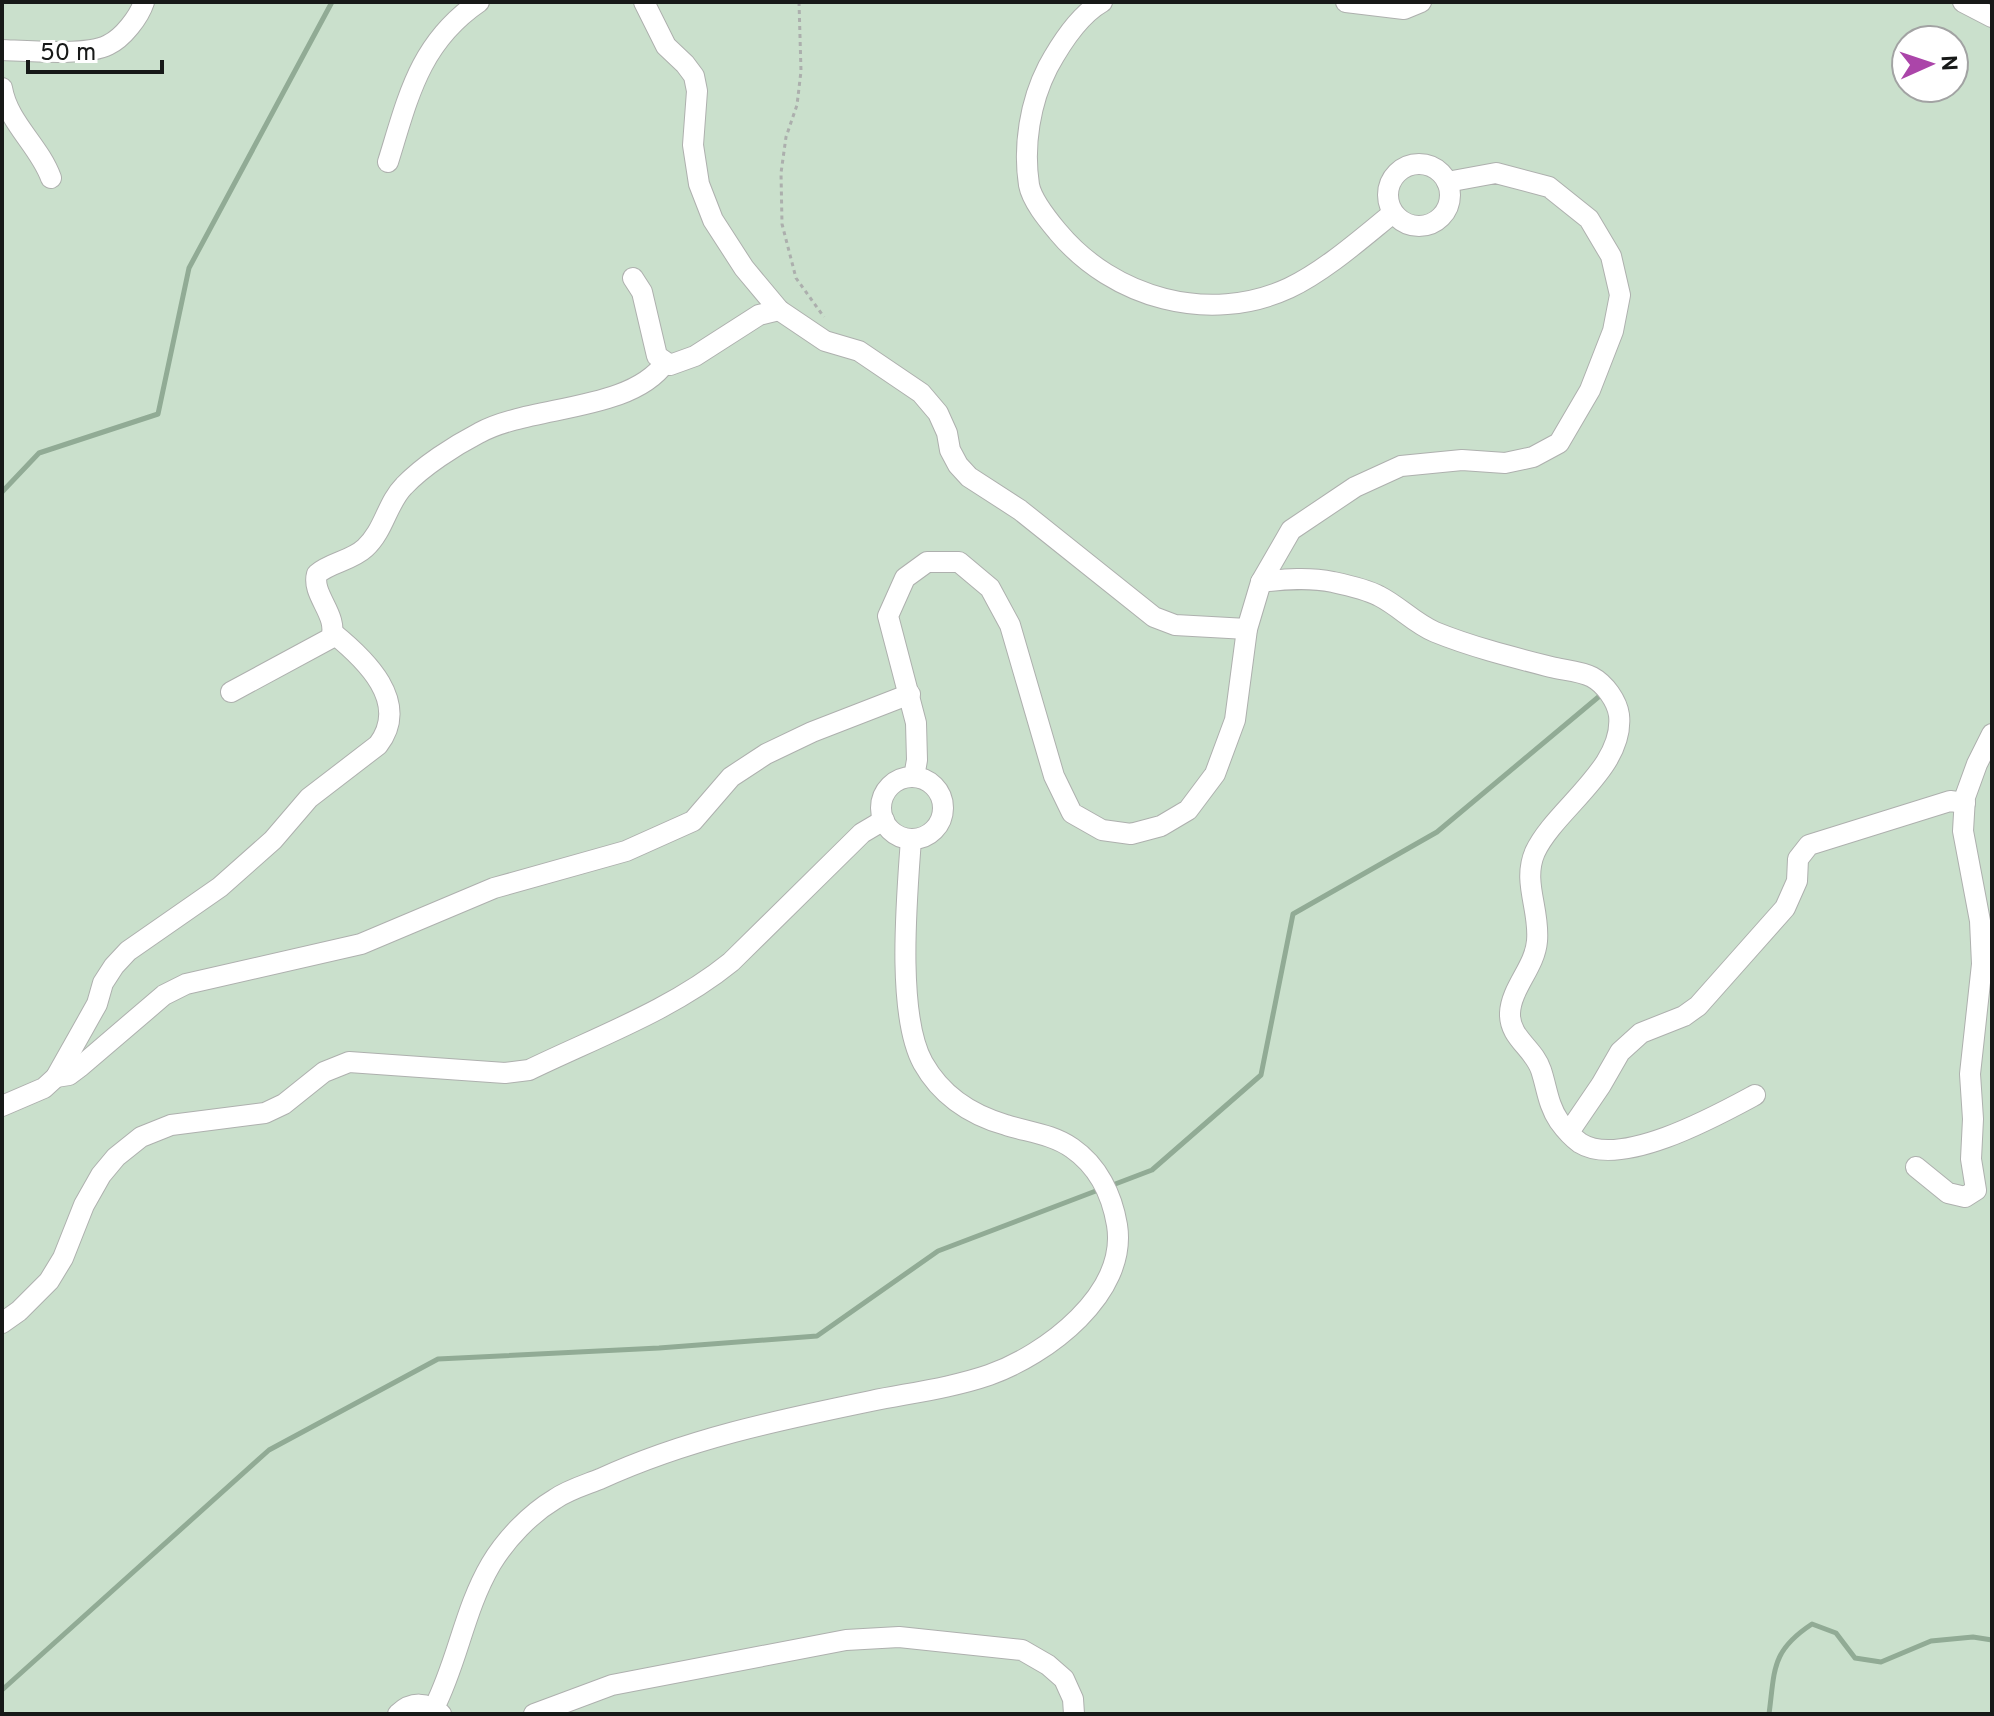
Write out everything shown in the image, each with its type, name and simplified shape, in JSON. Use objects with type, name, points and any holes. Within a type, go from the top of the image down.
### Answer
[{"type":"street","points":[[2,50],[62,51],[108,46],[131,24],[144,2]]},
{"type":"street","points":[[388,162],[416,75],[437,41],[479,2]]},
{"type":"street","points":[[644,2],[666,46],[694,76],[697,91],[693,145],[699,184],[713,220],[744,268],[779,310],[825,341],[859,351],[921,393],[938,413],[950,450],[969,477],[1020,510],[1154,617],[1175,625],[1247,629]]},
{"type":"street","points":[[1102,2],[1093,7],[1058,49],[1037,89],[1028,139],[1029,188],[1072,249],[1114,281],[1149,296],[1216,305],[1244,302],[1290,288],[1393,213]]},
{"type":"street","points":[[1346,2],[1404,9],[1421,2]]},
{"type":"street","points":[[1963,2],[1992,17]]},
{"type":"street","points":[[2,88],[14,120],[45,160],[51,178]]},
{"type":"street","points":[[1423,164],[1441,173],[1447,182],[1449,202],[1445,211],[1430,224],[1410,225],[1393,213],[1389,204],[1390,184],[1403,168],[1423,164]]},
{"type":"street","points":[[914,777],[916,723],[888,616],[905,578],[927,562],[959,562],[990,588],[1010,625],[1054,776],[1072,813],[1102,830],[1131,834],[1161,826],[1188,810],[1215,774],[1235,720],[1247,629],[1261,582],[1291,530],[1355,487],[1401,466],[1462,460],[1505,463],[1533,457],[1559,443],[1590,390],[1613,331],[1620,295],[1611,256],[1589,219],[1549,187],[1496,173],[1447,182]]},
{"type":"street","points":[[633,278],[642,292],[657,356],[665,363],[675,365],[695,356],[759,315],[779,310]]},
{"type":"street","points":[[2,1106],[44,1088],[56,1077],[97,1004],[103,983],[128,951],[220,887],[273,840],[309,798],[378,745],[384,737],[390,699],[354,650],[333,633],[325,602],[316,585],[317,574],[365,549],[380,529],[402,487],[481,432],[534,415],[622,394],[657,373],[665,363]]},
{"type":"street","points":[[1261,582],[1293,578],[1332,582],[1380,596],[1433,631],[1549,667],[1591,676],[1615,701],[1619,727],[1596,775],[1536,849],[1530,868],[1530,889],[1536,916],[1537,942],[1530,966],[1513,999],[1510,1010],[1512,1029],[1541,1069],[1551,1108],[1580,1143],[1597,1148],[1641,1145],[1665,1139],[1755,1095]]},
{"type":"street","points":[[231,692],[327,642],[333,633]]},
{"type":"street","points":[[56,1077],[69,1075],[164,995],[186,984],[361,944],[494,888],[626,851],[693,821],[731,777],[766,754],[812,732],[910,694]]},
{"type":"street","points":[[1916,1167],[1948,1193],[1965,1197],[1976,1190],[1971,1159],[1973,1119],[1970,1074],[1982,964],[1980,921],[1963,831],[1965,803],[1977,764],[1992,734]]},
{"type":"street","points":[[914,777],[930,782],[941,796],[943,805],[940,822],[935,829],[920,838],[911,839],[895,833],[884,820],[882,802],[890,787],[905,778],[914,777]]},
{"type":"street","points":[[1569,1132],[1620,1052],[1641,1033],[1684,1016],[1698,1006],[1785,908],[1797,881],[1798,859],[1809,845],[1950,801],[1965,803]]},
{"type":"street","points":[[2,1323],[49,1281],[63,1258],[84,1205],[101,1175],[116,1157],[141,1137],[171,1125],[265,1113],[284,1104],[324,1072],[349,1062],[505,1073],[529,1070],[672,1002],[708,981],[862,833],[884,820]]},
{"type":"street","points":[[398,1714],[418,1704],[437,1711],[472,1598],[493,1561],[520,1527],[555,1499],[632,1464],[716,1435],[990,1375],[1037,1353],[1081,1316],[1102,1291],[1115,1262],[1118,1230],[1111,1198],[1095,1170],[1072,1147],[1043,1133],[1005,1125],[968,1110],[940,1088],[922,1061],[913,1036],[905,933],[911,839]]},
{"type":"street","points":[[534,1714],[612,1685],[846,1640],[899,1637],[1022,1650],[1048,1665],[1064,1679],[1073,1699],[1074,1714]]},
{"type":"path","points":[[799,2],[801,71],[797,105],[786,137],[781,173],[782,224],[796,278],[832,324]]},
{"type":"green space","points":[[2,2],[1992,2],[1992,1714],[2,1714]]},
{"type":"waterway","points":[[2,492],[39,453],[158,414],[189,268],[332,2]]},
{"type":"waterway","points":[[1110,1186],[1152,1170],[1261,1075],[1293,914],[1437,832],[1602,694]]},
{"type":"waterway","points":[[2,1690],[269,1450],[438,1359],[659,1348],[817,1336],[938,1251],[1101,1189]]},
{"type":"waterway","points":[[1769,1714],[1777,1662],[1789,1643],[1812,1624],[1836,1633],[1855,1658],[1881,1662],[1931,1641],[1973,1637],[1992,1640]]}]
